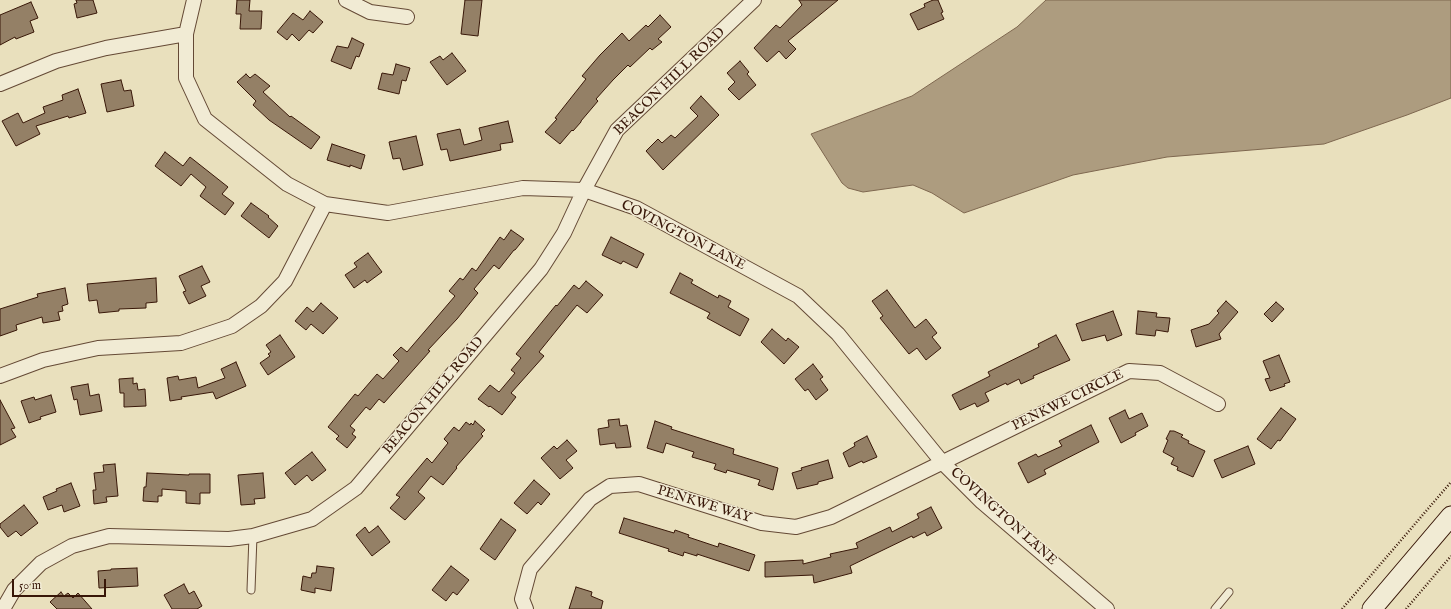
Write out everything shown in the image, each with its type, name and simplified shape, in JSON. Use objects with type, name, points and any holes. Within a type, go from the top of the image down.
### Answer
[{"type":"street","name":"COVINGTON LANE","points":[[194,0],[186,34],[186,78],[206,118],[287,184],[325,204],[388,213],[523,188],[584,190],[636,208],[798,296],[838,334],[942,462],[982,502],[1108,609]]},
{"type":"street","points":[[346,0],[370,12],[407,17]]},
{"type":"street","name":"BEACON HILL ROAD","points":[[3,609],[14,590],[41,563],[72,546],[109,536],[229,540],[253,536],[312,519],[356,488],[541,269],[564,233],[584,190],[617,130],[754,0]]},
{"type":"street","points":[[0,84],[56,61],[106,48],[186,34]]},
{"type":"street","points":[[0,376],[43,360],[98,348],[181,344],[232,326],[261,306],[285,281],[325,204]]},
{"type":"street","name":"PENKWE CIRCLE","points":[[942,462],[1129,371],[1160,373],[1218,404]]},
{"type":"street","name":"PENKWE WAY","points":[[526,609],[522,599],[530,569],[590,499],[610,486],[639,484],[762,523],[796,527],[831,518],[942,462]]},
{"type":"street","points":[[1372,609],[1451,516]]},
{"type":"lane","points":[[251,590],[253,536]]},
{"type":"lane","points":[[1215,609],[1229,592]]},
{"type":"path","points":[[1342,609],[1451,482]]},
{"type":"path","points":[[1406,609],[1451,556]]},
{"type":"shaded area","points":[[1046,0],[1451,0],[1451,98],[1324,144],[1167,157],[1073,175],[964,213],[932,193],[913,185],[863,192],[848,188],[842,183],[811,134],[912,96],[1017,27]]},
{"type":"building","points":[[76,0],[93,0],[97,13],[77,18],[74,4],[77,3]]},
{"type":"building","points":[[237,0],[250,0],[249,11],[262,11],[261,29],[240,29],[241,14],[236,14]]},
{"type":"building","points":[[465,0],[482,0],[478,36],[461,34]]},
{"type":"building","points":[[799,0],[838,0],[788,41],[796,49],[786,59],[779,51],[767,62],[754,48],[776,25],[780,28],[802,5]]},
{"type":"building","points":[[933,0],[938,0],[944,19],[918,30],[910,14],[925,7],[924,4]]},
{"type":"building","points":[[31,2],[38,18],[30,21],[34,32],[16,39],[15,37],[0,45],[0,15]]},
{"type":"building","points":[[310,11],[323,22],[313,33],[309,30],[299,41],[292,34],[287,40],[277,32],[293,13],[303,20]]},
{"type":"building","points":[[660,15],[671,27],[658,39],[662,42],[652,50],[650,48],[630,67],[628,65],[613,80],[596,99],[598,101],[581,122],[560,144],[545,132],[557,119],[555,118],[586,79],[582,76],[600,55],[622,33],[629,41],[646,25],[648,27]]},
{"type":"building","points":[[352,38],[364,44],[359,57],[356,56],[351,69],[331,61],[337,46],[348,48]]},
{"type":"building","points":[[452,53],[466,71],[447,85],[430,62],[440,56],[443,60]]},
{"type":"building","points":[[740,61],[749,72],[747,74],[756,85],[739,100],[728,89],[735,82],[727,73]]},
{"type":"building","points":[[396,64],[410,68],[406,81],[402,80],[399,94],[378,89],[382,73],[393,75]]},
{"type":"building","points":[[246,74],[250,78],[255,74],[270,86],[263,92],[290,117],[291,116],[320,137],[311,149],[269,120],[253,105],[256,101],[237,82]]},
{"type":"building","points":[[121,80],[124,91],[131,90],[134,106],[107,112],[101,84]]},
{"type":"building","points":[[78,89],[86,113],[69,118],[68,116],[36,126],[40,134],[16,146],[2,121],[18,113],[23,123],[45,113],[43,107],[63,100],[62,95]]},
{"type":"building","points":[[701,96],[719,115],[663,170],[646,151],[658,139],[662,143],[671,135],[675,138],[698,116],[690,108]]},
{"type":"building","points":[[508,121],[513,142],[500,144],[501,150],[450,161],[447,149],[441,150],[437,134],[460,129],[464,145],[482,140],[479,128]]},
{"type":"building","points":[[416,136],[423,165],[403,170],[400,158],[393,159],[389,142]]},
{"type":"building","points":[[332,144],[365,155],[361,169],[327,160]]},
{"type":"building","points":[[165,152],[183,166],[190,157],[228,187],[222,194],[234,203],[225,215],[200,196],[206,187],[191,174],[181,186],[155,166]]},
{"type":"building","points":[[251,203],[269,216],[268,217],[278,226],[269,238],[241,216]]},
{"type":"building","points":[[511,230],[524,239],[499,269],[494,265],[474,289],[478,293],[384,403],[379,399],[370,410],[366,407],[350,426],[355,430],[352,434],[356,437],[347,448],[336,439],[339,436],[328,427],[355,394],[358,396],[377,374],[383,379],[399,361],[393,355],[401,347],[407,352],[455,296],[449,291],[460,278],[463,280],[472,268],[476,271],[500,237],[504,240]]},
{"type":"building","points":[[611,237],[644,254],[637,268],[623,261],[621,264],[602,255]]},
{"type":"building","points":[[368,253],[382,272],[367,283],[365,280],[354,288],[345,275],[357,267],[354,263]]},
{"type":"building","points":[[202,266],[210,282],[201,286],[206,296],[189,304],[183,292],[186,291],[179,276]]},
{"type":"building","points":[[680,273],[693,280],[691,283],[718,298],[719,295],[731,301],[728,307],[749,319],[740,336],[707,318],[710,313],[670,293]]},
{"type":"building","points":[[156,278],[157,302],[146,303],[146,308],[119,309],[119,311],[99,313],[97,300],[89,301],[87,284]]},
{"type":"building","points":[[586,281],[603,295],[587,313],[577,305],[539,352],[544,356],[511,393],[516,397],[502,415],[478,399],[490,385],[499,392],[515,373],[511,370],[521,358],[516,354],[574,285],[579,289]]},
{"type":"building","points":[[65,288],[68,304],[62,306],[63,311],[58,312],[60,320],[43,323],[42,317],[16,325],[17,330],[0,336],[0,309],[38,297],[37,294]]},
{"type":"building","points":[[887,290],[915,328],[926,319],[937,333],[932,337],[941,348],[926,360],[917,348],[909,354],[880,318],[883,316],[872,301]]},
{"type":"building","points":[[1226,301],[1238,312],[1219,334],[1221,339],[1196,347],[1191,330],[1209,324],[1219,313],[1217,311]]},
{"type":"building","points":[[1276,302],[1284,309],[1272,322],[1264,314]]},
{"type":"building","points":[[321,303],[338,318],[323,334],[311,324],[306,330],[295,321],[307,307],[313,312]]},
{"type":"building","points":[[1113,311],[1122,335],[1107,341],[1105,335],[1082,341],[1076,324]]},
{"type":"building","points":[[1138,311],[1157,313],[1156,317],[1170,318],[1168,332],[1156,330],[1155,336],[1136,334]]},
{"type":"building","points":[[772,329],[786,341],[788,338],[799,347],[784,364],[761,342]]},
{"type":"building","points":[[280,335],[295,357],[268,375],[260,363],[270,356],[268,354],[271,352],[266,345]]},
{"type":"building","points":[[1056,335],[1070,360],[1033,376],[1034,378],[1021,384],[1019,379],[1007,385],[1006,383],[985,393],[989,401],[977,407],[975,403],[960,410],[952,395],[990,376],[988,372],[1039,347],[1038,344]]},
{"type":"building","points":[[1279,355],[1290,382],[1284,384],[1285,386],[1270,391],[1265,379],[1270,378],[1263,361]]},
{"type":"building","points":[[236,362],[246,386],[216,399],[213,392],[181,397],[182,399],[170,401],[167,378],[178,376],[179,380],[196,377],[198,388],[225,378],[221,369]]},
{"type":"building","points":[[813,364],[823,377],[820,379],[828,390],[816,400],[808,389],[805,391],[795,379]]},
{"type":"building","points":[[133,378],[133,384],[137,383],[138,390],[145,389],[146,406],[124,407],[124,393],[120,393],[119,379]]},
{"type":"building","points":[[88,384],[90,396],[99,394],[102,411],[80,415],[77,399],[74,400],[71,387]]},
{"type":"building","points":[[51,395],[56,412],[40,417],[41,419],[29,423],[21,401],[34,397],[35,400]]},
{"type":"building","points":[[0,400],[15,428],[11,429],[16,437],[0,445]]},
{"type":"building","points":[[1281,408],[1296,419],[1280,441],[1278,440],[1271,449],[1257,439]]},
{"type":"building","points":[[1125,410],[1129,419],[1142,413],[1148,426],[1135,433],[1136,435],[1121,443],[1109,418]]},
{"type":"building","points":[[619,419],[620,426],[627,425],[631,447],[616,448],[615,443],[600,445],[598,429],[609,427],[608,420]]},
{"type":"building","points":[[475,421],[485,430],[481,434],[483,436],[456,467],[457,468],[443,485],[431,476],[418,492],[425,498],[405,520],[390,508],[400,497],[396,495],[427,458],[432,463],[448,443],[444,439],[454,427],[459,431],[466,422],[473,425]]},
{"type":"building","points":[[655,421],[672,427],[671,429],[734,449],[733,454],[778,468],[773,490],[758,485],[760,480],[727,470],[726,473],[714,469],[716,464],[692,457],[694,452],[666,443],[663,453],[647,448]]},
{"type":"building","points":[[1091,425],[1099,442],[1044,470],[1046,474],[1028,483],[1018,463],[1036,454],[1038,457],[1062,446],[1059,441]]},
{"type":"building","points":[[1170,431],[1183,435],[1181,437],[1189,441],[1188,443],[1205,451],[1193,477],[1177,470],[1178,467],[1171,464],[1174,458],[1163,452],[1168,440],[1166,439]]},
{"type":"building","points":[[867,436],[877,457],[863,463],[862,461],[849,467],[843,453],[855,446],[854,443]]},
{"type":"building","points":[[567,440],[577,451],[566,460],[573,468],[560,479],[541,458],[554,446],[557,449]]},
{"type":"building","points":[[1248,446],[1255,464],[1222,478],[1214,460]]},
{"type":"building","points":[[312,452],[326,470],[312,481],[307,475],[295,485],[285,473]]},
{"type":"building","points":[[828,460],[833,478],[818,482],[818,484],[797,489],[792,473],[802,470],[801,468]]},
{"type":"building","points":[[115,464],[118,496],[106,497],[107,502],[94,504],[93,490],[96,490],[94,473],[104,472],[103,465]]},
{"type":"building","points":[[147,473],[189,475],[210,474],[210,493],[200,493],[200,504],[186,503],[186,491],[162,489],[162,496],[158,496],[158,502],[143,501]]},
{"type":"building","points":[[263,473],[265,498],[254,499],[255,504],[241,505],[238,475]]},
{"type":"building","points":[[534,480],[550,494],[541,505],[538,502],[527,514],[514,503]]},
{"type":"building","points":[[71,483],[80,506],[64,512],[62,505],[48,510],[43,497],[57,491],[56,489]]},
{"type":"building","points":[[24,505],[38,523],[21,536],[16,531],[8,537],[0,527],[0,524]]},
{"type":"building","points":[[931,507],[942,528],[927,536],[925,532],[913,538],[912,536],[850,566],[852,573],[814,583],[813,575],[765,577],[765,562],[803,560],[803,564],[831,557],[830,554],[858,548],[856,543],[890,527],[892,532],[919,518],[917,514]]},
{"type":"building","points":[[624,518],[674,533],[675,530],[689,535],[688,537],[718,547],[719,543],[755,555],[749,571],[697,554],[697,556],[684,552],[683,556],[668,551],[669,549],[619,533]]},
{"type":"building","points":[[501,519],[516,530],[495,560],[480,549]]},
{"type":"building","points":[[378,526],[390,542],[372,556],[356,535],[365,527],[369,533]]},
{"type":"building","points":[[317,566],[334,568],[331,591],[315,588],[315,593],[301,590],[303,576],[311,578],[312,573],[316,573]]},
{"type":"building","points":[[451,566],[469,580],[457,595],[453,592],[446,601],[432,590]]},
{"type":"building","points":[[137,568],[138,586],[99,588],[98,571]]},
{"type":"building","points":[[184,584],[189,594],[194,591],[202,606],[197,609],[172,609],[164,595]]},
{"type":"building","points":[[576,587],[592,592],[591,596],[603,601],[601,609],[569,609]]},
{"type":"building","points":[[61,592],[64,596],[68,593],[73,598],[78,593],[92,609],[57,609],[50,602]]}]
